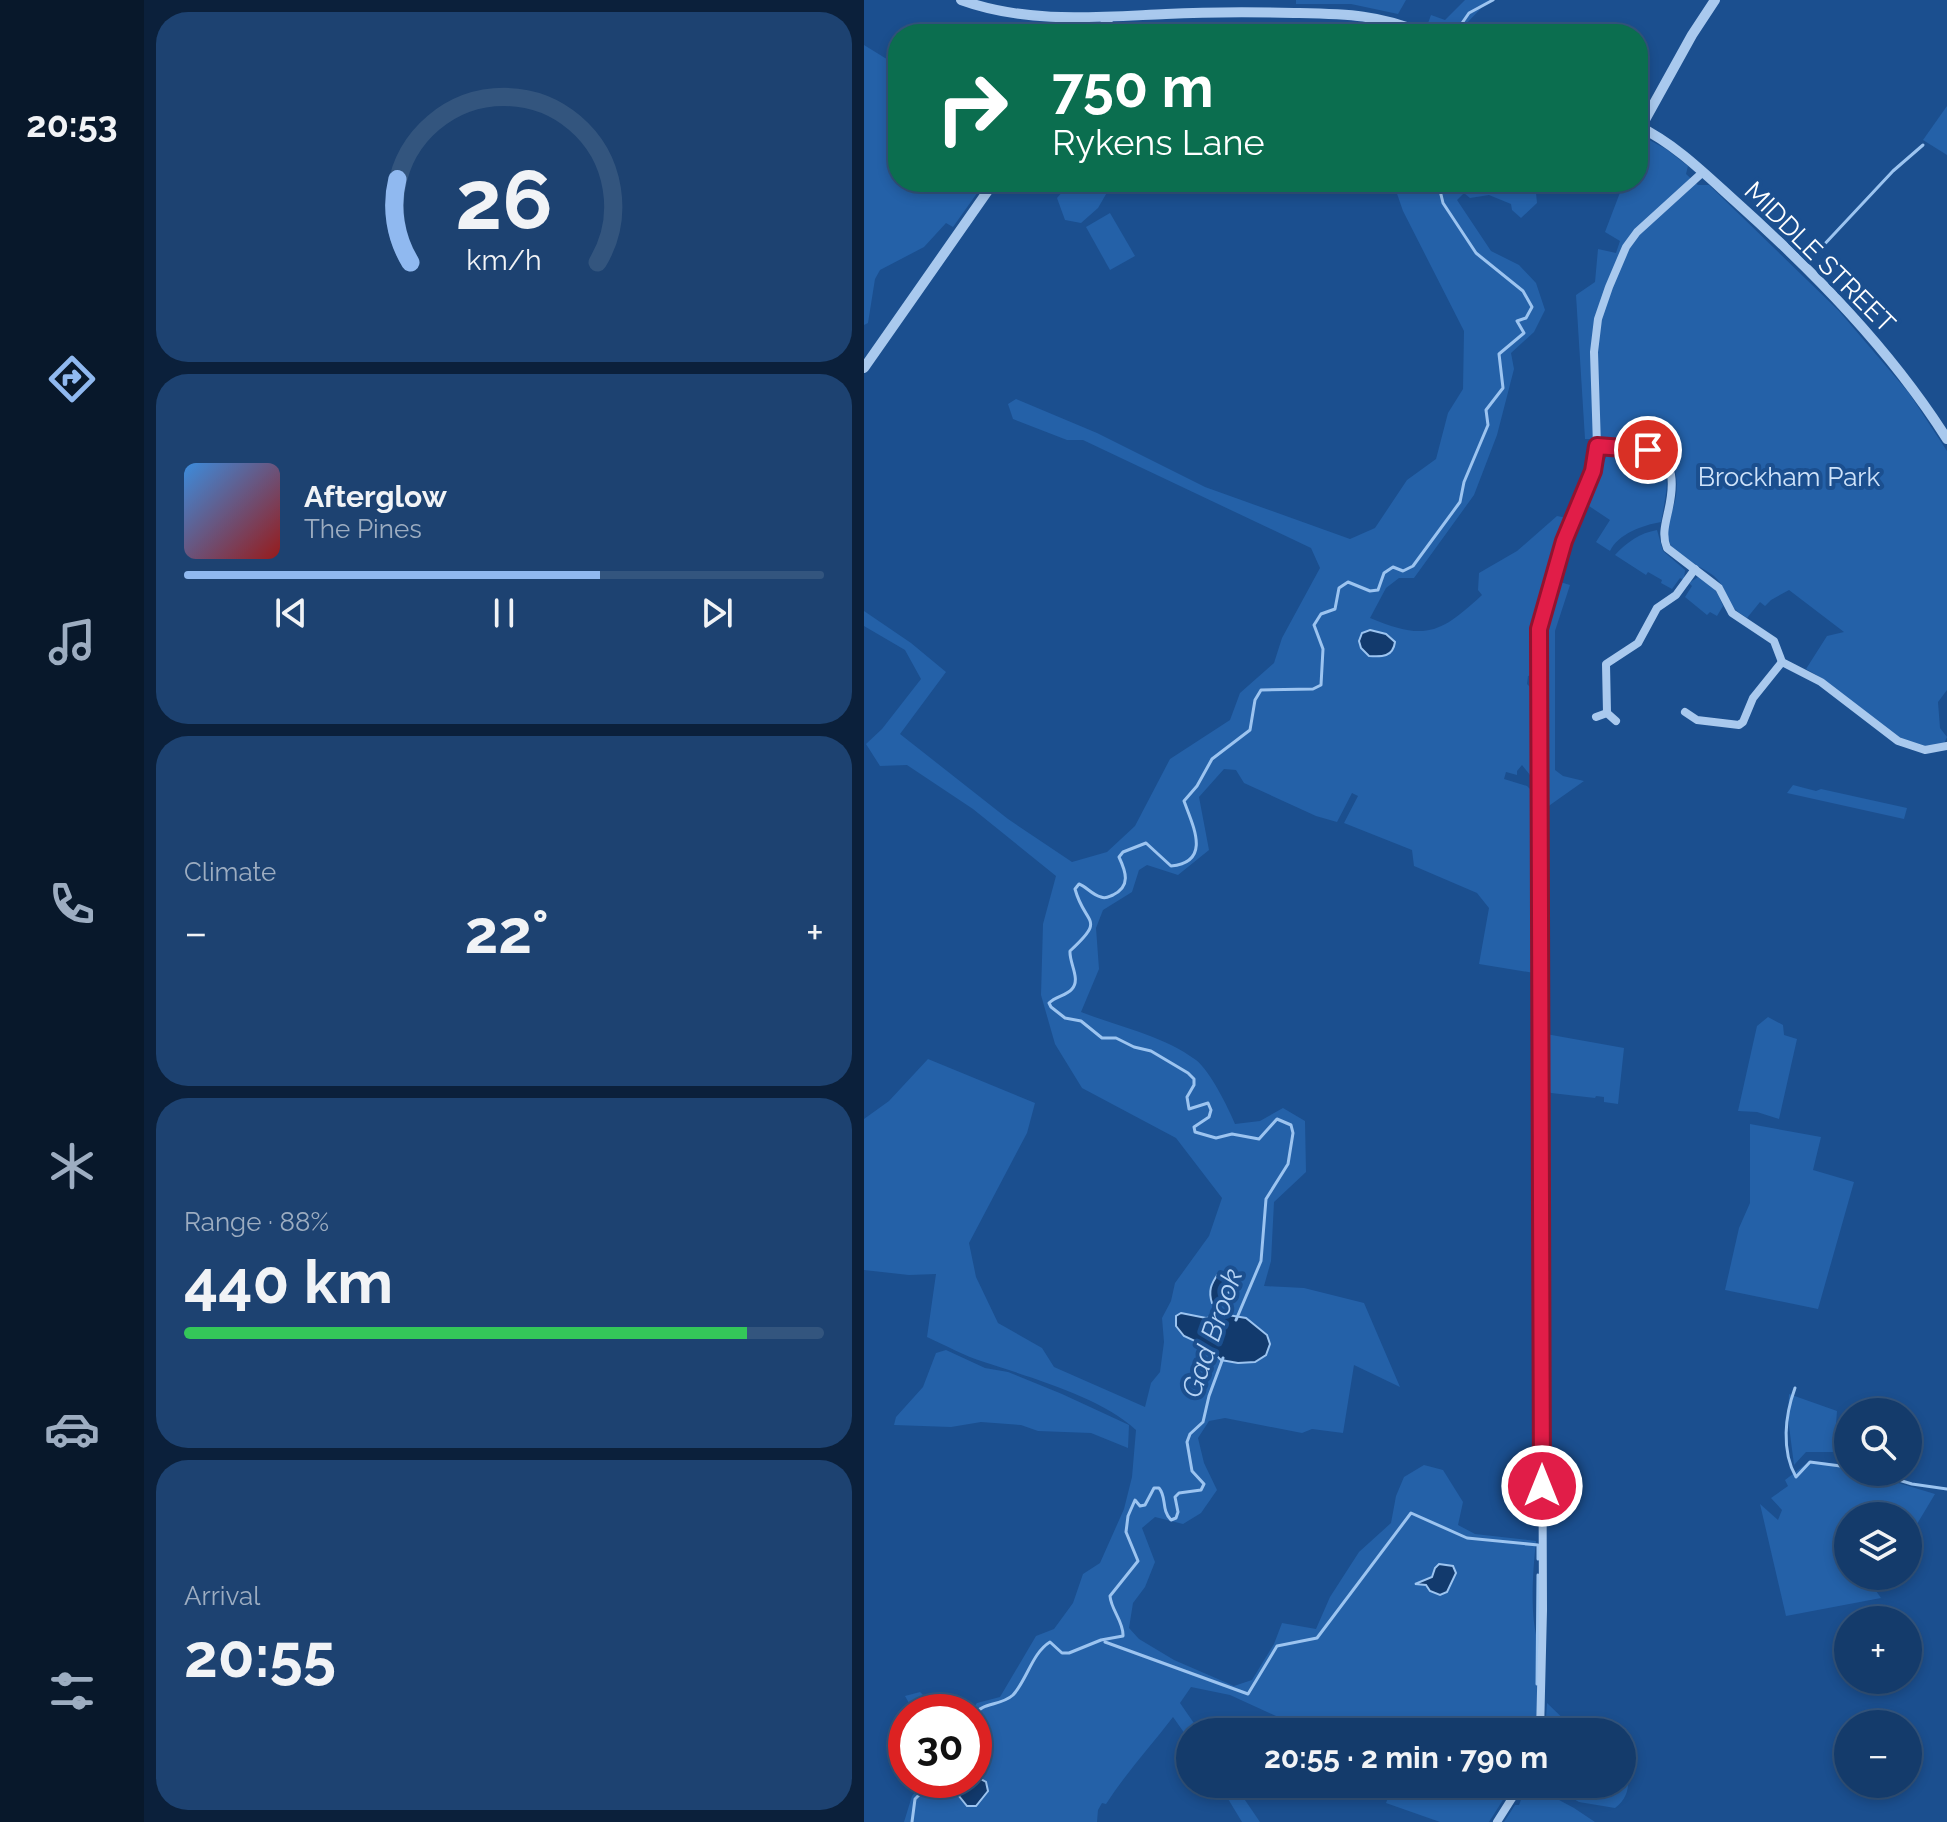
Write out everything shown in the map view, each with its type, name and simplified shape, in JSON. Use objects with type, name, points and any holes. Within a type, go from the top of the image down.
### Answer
[{"type":"street","points":[[961,0],[1007,14],[1109,18],[1231,12],[1356,14],[1403,24]]},
{"type":"street","points":[[1648,112],[1715,0]]},
{"type":"street","points":[[1105,24],[1109,18]]},
{"type":"street","name":"MIDDLE STREET","points":[[1648,131],[1668,142],[1789,251],[1852,316],[1915,390],[1947,439]]},
{"type":"street","points":[[1541,1718],[1539,629],[1564,541],[1593,471],[1597,446],[1594,352],[1598,319],[1609,287],[1626,247],[1637,232],[1703,172]]},
{"type":"street","points":[[864,368],[987,192]]},
{"type":"street","points":[[1597,446],[1648,450],[1668,464],[1674,487],[1664,540],[1675,556],[1707,576],[1719,588],[1732,613],[1774,641],[1782,662],[1821,682],[1898,741],[1925,750],[1947,746]]},
{"type":"street","points":[[1616,721],[1607,713],[1606,664],[1638,643],[1657,608],[1676,595],[1695,569]]},
{"type":"street","points":[[1685,712],[1697,720],[1739,725],[1753,698],[1782,662]]},
{"type":"street","points":[[1596,717],[1607,713]]},
{"type":"street","points":[[1497,1822],[1512,1798]]},
{"type":"green space","points":[[1296,0],[1406,0],[1398,14],[1351,4],[1296,4]]},
{"type":"green space","points":[[1465,0],[1489,0],[1466,24],[1428,24],[1431,15],[1445,20]]},
{"type":"green space","points":[[864,45],[888,60],[888,192],[978,192],[953,227],[946,223],[924,247],[880,270],[875,279],[868,323],[864,325]]},
{"type":"green space","points":[[1947,106],[1947,155],[1923,140]]},
{"type":"green space","name":"Brockham Park","points":[[1648,139],[1688,166],[1686,174],[1698,185],[1709,185],[1839,311],[1909,393],[1947,451],[1947,690],[1938,702],[1940,728],[1947,737],[1944,744],[1925,747],[1898,737],[1806,669],[1827,636],[1844,632],[1789,590],[1765,606],[1760,602],[1747,618],[1733,607],[1714,576],[1675,550],[1668,533],[1676,496],[1676,476],[1671,462],[1662,452],[1635,442],[1585,439],[1576,295],[1595,282],[1598,249],[1616,253],[1620,241],[1605,232],[1620,192],[1648,192]]},
{"type":"green space","points":[[1062,192],[1107,192],[1098,208],[1081,223],[1065,220],[1057,198]]},
{"type":"green space","points":[[1396,192],[1536,193],[1537,203],[1521,218],[1512,210],[1511,204],[1489,195],[1470,198],[1464,193],[1457,200],[1491,251],[1519,265],[1536,283],[1545,310],[1534,332],[1511,353],[1514,369],[1497,435],[1474,495],[1414,578],[1399,578],[1386,588],[1370,618],[1405,630],[1431,630],[1443,625],[1482,595],[1478,590],[1479,573],[1517,551],[1557,516],[1567,518],[1539,596],[1532,626],[1533,675],[1528,676],[1527,684],[1531,688],[1534,774],[1530,775],[1522,765],[1517,775],[1506,772],[1504,779],[1527,786],[1533,792],[1534,973],[1479,964],[1489,908],[1477,893],[1414,866],[1412,850],[1344,823],[1358,796],[1352,793],[1337,822],[1316,816],[1244,783],[1236,770],[1224,769],[1199,797],[1209,850],[1178,875],[1147,865],[1139,870],[1132,892],[1103,910],[1096,928],[1099,969],[1081,1012],[1155,1038],[1196,1060],[1213,1081],[1235,1124],[1260,1121],[1283,1108],[1305,1121],[1306,1172],[1274,1202],[1271,1261],[1264,1286],[1304,1288],[1364,1303],[1400,1387],[1354,1365],[1343,1433],[1312,1429],[1302,1433],[1225,1418],[1209,1421],[1198,1438],[1204,1463],[1217,1490],[1201,1513],[1183,1524],[1155,1517],[1142,1528],[1155,1562],[1145,1587],[1133,1603],[1129,1628],[1139,1639],[1174,1660],[1234,1686],[1252,1680],[1274,1644],[1282,1623],[1316,1629],[1330,1597],[1359,1552],[1391,1523],[1396,1496],[1404,1477],[1424,1465],[1443,1470],[1463,1502],[1458,1525],[1475,1534],[1536,1541],[1533,1608],[1539,1644],[1538,1718],[1280,1718],[1230,1695],[1191,1687],[1180,1703],[1190,1718],[1176,1718],[1176,1721],[1173,1717],[1106,1804],[1102,1803],[1097,1822],[904,1822],[911,1798],[992,1798],[992,1699],[1000,1697],[1036,1636],[1054,1629],[1073,1603],[1083,1574],[1100,1563],[1124,1509],[1132,1477],[1136,1430],[1084,1398],[969,1357],[927,1337],[936,1274],[909,1275],[864,1270],[864,1119],[889,1101],[928,1059],[1035,1103],[1027,1133],[969,1243],[976,1277],[998,1323],[1042,1348],[1054,1367],[1145,1407],[1151,1383],[1160,1372],[1164,1342],[1162,1318],[1171,1301],[1175,1283],[1209,1236],[1222,1198],[1176,1138],[1082,1088],[1055,1044],[1041,995],[1043,924],[1056,876],[973,809],[907,765],[880,766],[866,744],[882,729],[921,679],[905,650],[864,626],[864,611],[946,672],[900,734],[1008,819],[1072,862],[1107,852],[1135,826],[1170,759],[1230,720],[1240,693],[1274,663],[1282,638],[1320,568],[1311,548],[1083,440],[1067,440],[1013,419],[1008,404],[1016,399],[1097,433],[1205,487],[1350,539],[1375,528],[1407,480],[1436,459],[1448,413],[1463,389],[1464,331]],"holes":[[[1181,1313],[1257,1328],[1267,1335],[1221,1360],[1208,1347],[1184,1336]]]},
{"type":"green space","points":[[1110,213],[1135,256],[1110,270],[1086,227]]},
{"type":"green space","points":[[1617,451],[1659,463],[1667,479],[1661,522],[1632,531],[1610,551],[1596,542],[1610,520],[1589,506],[1607,454]]},
{"type":"green space","points":[[1657,530],[1663,551],[1685,570],[1684,580],[1680,578],[1672,589],[1661,583],[1662,580],[1648,572],[1646,575],[1615,555],[1634,539]]},
{"type":"green space","points":[[1698,577],[1711,585],[1719,597],[1723,606],[1717,616],[1710,612],[1707,615],[1685,597],[1692,586],[1689,583]]},
{"type":"green space","points":[[1557,581],[1570,585],[1555,631],[1555,770],[1563,776],[1584,781],[1543,810],[1543,631]]},
{"type":"green space","points":[[1793,785],[1907,808],[1904,819],[1787,793]]},
{"type":"green space","points":[[1768,1017],[1783,1025],[1784,1035],[1797,1039],[1779,1119],[1757,1112],[1738,1111],[1757,1026]]},
{"type":"green space","points":[[1546,1034],[1624,1048],[1618,1104],[1604,1102],[1604,1097],[1551,1093],[1545,1089]]},
{"type":"green space","points":[[1750,1124],[1821,1137],[1813,1170],[1854,1182],[1818,1309],[1725,1290],[1739,1228],[1750,1203]]},
{"type":"green space","points":[[946,1350],[985,1368],[1008,1372],[1062,1394],[1129,1425],[1128,1448],[1091,1433],[1038,1431],[1021,1425],[981,1422],[951,1427],[894,1425],[896,1417],[923,1387],[936,1353]]},
{"type":"green space","points":[[1789,1394],[1834,1410],[1834,1452],[1806,1452],[1794,1465],[1788,1418]]},
{"type":"green space","points":[[1810,1461],[1834,1464],[1834,1486],[1908,1486],[1935,1494],[1922,1516],[1922,1502],[1834,1502],[1834,1590],[1875,1590],[1881,1598],[1786,1616],[1760,1504],[1778,1520],[1782,1510],[1771,1498],[1788,1486],[1785,1480]]},
{"type":"green space","points":[[1547,1703],[1563,1718],[1546,1718]]},
{"type":"green space","points":[[1227,1798],[1244,1798],[1260,1822],[1242,1822]]},
{"type":"green space","points":[[1388,1798],[1504,1798],[1489,1822],[1440,1822],[1386,1803]]},
{"type":"green space","points":[[1522,1798],[1555,1798],[1595,1822],[1504,1822],[1515,1805],[1519,1805]]},
{"type":"green space","points":[[1572,1798],[1624,1798],[1615,1808]]},
{"type":"water","points":[[1370,630],[1386,634],[1395,642],[1389,653],[1369,656],[1361,648],[1359,641],[1362,633]]},
{"type":"water","points":[[1218,1274],[1233,1276],[1225,1305],[1212,1303],[1212,1284]]},
{"type":"water","points":[[1181,1313],[1206,1318],[1228,1315],[1246,1318],[1267,1335],[1270,1344],[1266,1355],[1255,1362],[1221,1360],[1208,1347],[1184,1336],[1176,1326],[1176,1316]]},
{"type":"water","points":[[1439,1564],[1453,1566],[1456,1573],[1447,1592],[1440,1595],[1430,1591],[1426,1585],[1415,1584],[1432,1577]]},
{"type":"water","points":[[961,1798],[982,1798],[976,1806],[967,1806]]},
{"type":"waterway","name":"Gad Brook","points":[[1461,24],[1469,13],[1493,0]]},
{"type":"waterway","points":[[1820,249],[1893,171],[1923,145]]},
{"type":"waterway","name":"Gad Brook","points":[[1236,1320],[1261,1261],[1266,1199],[1288,1164],[1293,1133],[1291,1125],[1277,1119],[1259,1139],[1232,1134],[1216,1138],[1195,1132],[1194,1127],[1209,1117],[1211,1110],[1208,1103],[1189,1109],[1187,1097],[1194,1079],[1188,1073],[1151,1051],[1116,1038],[1102,1038],[1081,1021],[1065,1018],[1049,1003],[1070,991],[1074,985],[1070,951],[1090,926],[1075,889],[1079,884],[1098,896],[1106,898],[1113,895],[1125,883],[1119,857],[1123,852],[1146,843],[1171,866],[1192,858],[1196,850],[1195,831],[1184,801],[1197,786],[1212,759],[1250,730],[1255,700],[1261,690],[1313,689],[1321,685],[1323,649],[1314,625],[1321,614],[1335,609],[1339,588],[1348,582],[1370,591],[1378,590],[1384,573],[1393,567],[1403,571],[1413,566],[1460,502],[1464,482],[1488,425],[1486,410],[1503,388],[1499,354],[1524,333],[1517,321],[1526,318],[1532,307],[1523,291],[1476,253],[1443,203],[1440,192]]},
{"type":"waterway","name":"Gad Brook","points":[[992,1705],[1013,1695],[1039,1653],[1050,1642],[1062,1653],[1069,1653],[1101,1640],[1123,1636],[1110,1596],[1138,1561],[1126,1532],[1128,1516],[1135,1500],[1140,1506],[1145,1505],[1154,1488],[1159,1488],[1171,1520],[1176,1518],[1178,1512],[1175,1497],[1179,1493],[1201,1490],[1204,1484],[1192,1471],[1187,1442],[1190,1434],[1203,1422],[1223,1358]]},
{"type":"waterway","points":[[1795,1388],[1789,1410],[1786,1445],[1796,1477],[1810,1462],[1834,1465]]},
{"type":"waterway","points":[[1922,1485],[1947,1489]]},
{"type":"waterway","points":[[1105,1642],[1248,1694],[1277,1646],[1317,1638],[1411,1513],[1467,1538],[1538,1545],[1538,1559]]},
{"type":"waterway","points":[[1537,1684],[1538,1575]]},
{"type":"waterway","name":"Gad Brook","points":[[912,1822],[916,1798]]},
{"type":"route","points":[[1542,1486],[1539,629],[1564,541],[1593,471],[1597,446],[1648,450]]}]
